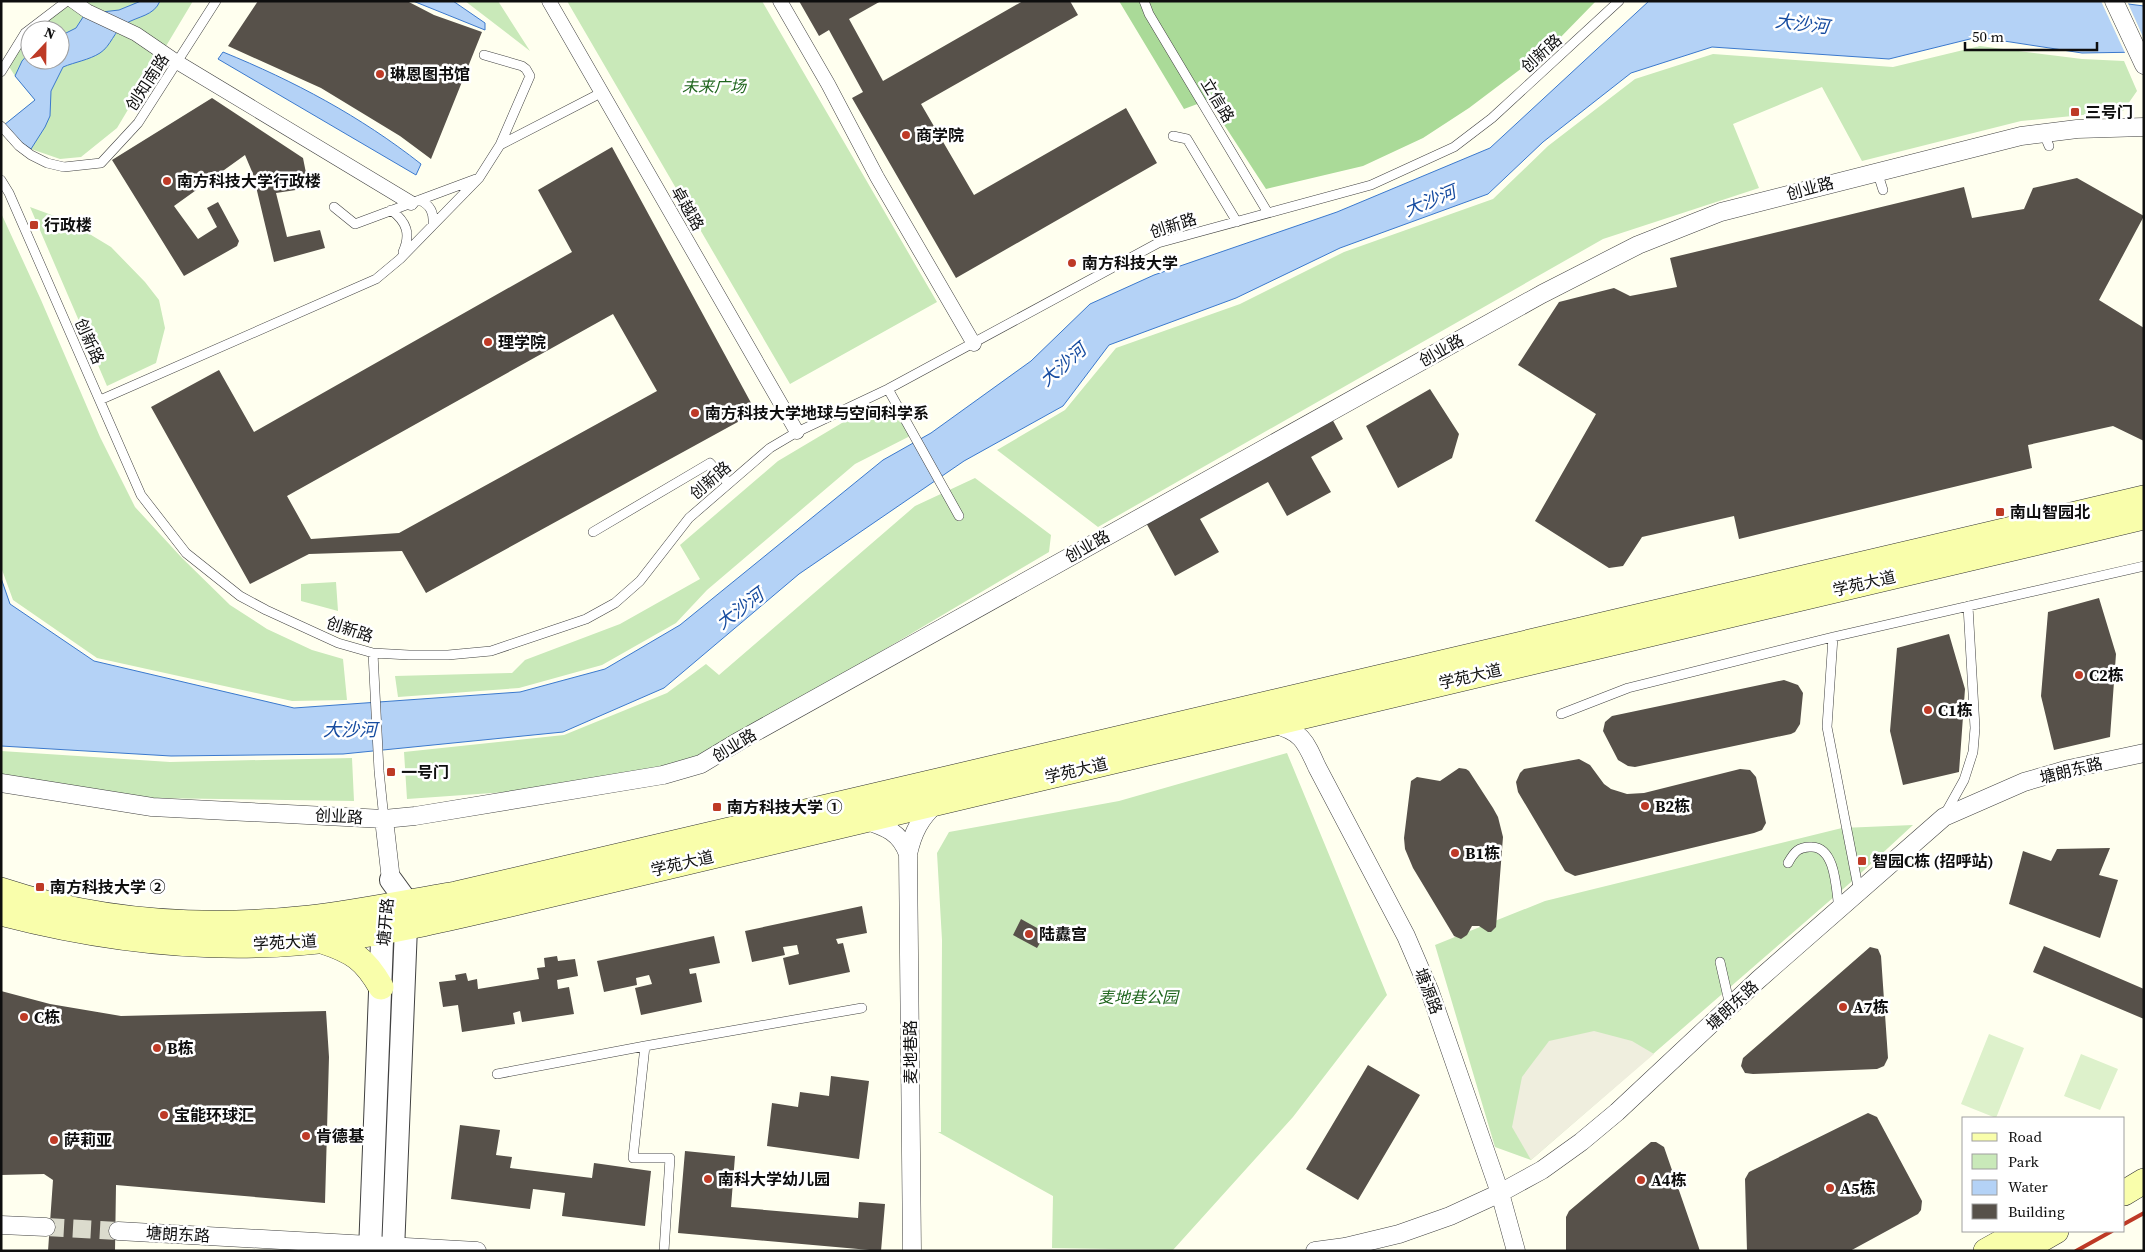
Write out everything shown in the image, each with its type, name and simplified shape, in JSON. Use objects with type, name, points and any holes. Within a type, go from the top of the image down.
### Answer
[{"type":"main road","name":"学苑大道","points":[[1,913],[86,932],[159,941],[219,945],[320,941],[503,883],[2144,498]]},
{"type":"main road","name":"学苑大道","points":[[1,890],[83,912],[161,921],[277,921],[395,916],[502,906],[2144,517]]},
{"type":"main road","points":[[320,941],[337,946],[355,955],[370,968],[381,987]]},
{"type":"main road","points":[[2125,1172],[2144,1162]]},
{"type":"main road","points":[[2125,1191],[2144,1181]]},
{"type":"main road","points":[[1986,1251],[2020,1232]]},
{"type":"main road","points":[[2021,1251],[2054,1232]]},
{"type":"street","points":[[74,1],[87,11],[129,30],[177,62],[415,202]]},
{"type":"street","name":"卓越路","points":[[549,1],[797,432]]},
{"type":"street","points":[[780,1],[877,177],[974,344]]},
{"type":"street","points":[[2114,1],[2144,65]]},
{"type":"street","name":"创业路","points":[[1,783],[152,807],[384,819],[574,791],[664,775],[701,764],[1217,474],[1542,294],[1629,250],[1722,212],[1877,171],[2021,136],[2047,140],[2100,128],[2144,127]]},
{"type":"street","points":[[1308,745],[1310,727],[1320,712]]},
{"type":"street","name":"塘源路","points":[[1271,723],[1294,731],[1308,745],[1317,767],[1406,936],[1430,992],[1500,1193],[1516,1251]]},
{"type":"street","name":"塘朗东路","points":[[1315,1251],[1345,1247],[1398,1234],[1450,1216],[1500,1193],[1542,1170],[1581,1142],[1617,1112],[1730,1006],[1944,817],[2024,782],[2069,769],[2144,753]]},
{"type":"street","name":"麦地巷路","points":[[912,1251],[908,854],[918,824],[926,813],[939,802]]},
{"type":"street","points":[[384,819],[391,880]]},
{"type":"street","points":[[864,820],[882,825],[894,832],[904,842],[908,854]]},
{"type":"street","name":"塘开路","points":[[391,880],[395,916],[393,1248]]},
{"type":"street","name":"塘开路","points":[[370,1248],[381,987],[395,916]]},
{"type":"street","points":[[1,1225],[46,1227]]},
{"type":"street","name":"塘朗东路","points":[[118,1231],[370,1248],[477,1251]]},
{"type":"lane","points":[[1,72],[25,33],[67,1]]},
{"type":"lane","name":"创知南路","points":[[2,127],[18,146],[47,163],[64,167],[101,162],[138,123],[216,1]]},
{"type":"lane","name":"立信路","points":[[1144,1],[1149,14],[1268,213]]},
{"type":"lane","name":"创新路","points":[[1,180],[9,193],[141,496],[186,553],[240,596],[338,644],[373,653],[409,655],[448,655],[491,651],[586,619],[615,603],[640,582],[690,518],[770,448],[797,432],[888,389],[974,344],[1158,243],[1371,186],[1454,147],[1492,118],[1619,1]]},
{"type":"lane","points":[[100,400],[350,292],[376,279],[400,259],[479,178],[500,145],[530,76],[522,66],[484,55]]},
{"type":"lane","points":[[500,145],[595,96]]},
{"type":"lane","points":[[1173,136],[1187,139],[1237,222]]},
{"type":"lane","points":[[1877,171],[1883,190]]},
{"type":"lane","points":[[334,207],[355,224],[479,178]]},
{"type":"lane","points":[[415,202],[427,204],[433,212],[433,225]]},
{"type":"lane","points":[[391,210],[403,220],[407,230],[407,243],[400,259]]},
{"type":"lane","points":[[888,389],[959,516]]},
{"type":"lane","points":[[593,532],[710,463],[728,483]]},
{"type":"lane","points":[[1561,714],[1628,688],[1832,637],[2144,566]]},
{"type":"lane","points":[[1944,817],[1964,780],[1973,752],[1975,728],[1968,606]]},
{"type":"lane","points":[[1832,637],[1827,728],[1859,892]]},
{"type":"lane","points":[[373,653],[372,668],[384,819]]},
{"type":"lane","points":[[1788,863],[1795,851],[1804,846],[1820,847],[1830,857],[1840,909]]},
{"type":"lane","points":[[1720,962],[1730,1006]]},
{"type":"lane","points":[[496,1074],[862,1008]]},
{"type":"lane","points":[[645,1046],[633,1158],[670,1158],[664,1251]]},
{"type":"green space","points":[[77,1],[193,1],[117,128],[81,157],[60,159],[31,149],[16,139],[4,125],[35,100],[8,65],[20,46],[20,70],[70,70],[70,20],[47,20]]},
{"type":"green space","points":[[465,1],[498,1],[530,51]]},
{"type":"green space","name":"未来广场","points":[[567,1],[762,1],[937,302],[790,384]]},
{"type":"green space","points":[[1119,1],[1596,1],[1554,44],[1469,108],[1423,138],[1363,166],[1266,189],[1208,100],[1184,109]]},
{"type":"green space","points":[[1980,46],[2082,59],[2124,61],[2137,91],[2123,111],[2021,121],[1862,161],[1822,87],[1733,124],[1759,188],[1603,239],[1098,527],[997,450],[1065,410],[1116,348],[1240,304],[1344,252],[1493,199],[1548,146],[1635,79],[1713,54],[1893,67]]},
{"type":"green space","points":[[30,207],[68,221],[111,247],[145,282],[159,300],[165,328],[156,363],[107,386]]},
{"type":"green space","points":[[1,213],[100,437],[135,507],[182,558],[230,605],[267,629],[312,650],[343,659],[347,700],[292,701],[97,658],[13,600],[1,567]]},
{"type":"green space","points":[[857,414],[892,415],[914,434],[855,464],[707,590],[676,623],[602,665],[519,688],[398,697],[395,676],[512,673],[525,660],[620,624],[700,579],[680,545],[778,461]]},
{"type":"green space","points":[[975,478],[1051,535],[1049,552],[701,758],[565,788],[407,799],[404,752],[564,735],[667,693],[706,664],[719,675],[915,506]]},
{"type":"green space","points":[[336,582],[338,611],[301,601],[301,584]]},
{"type":"green space","points":[[1,751],[170,762],[352,758],[354,801],[151,798],[50,785],[1,776]]},
{"type":"green space","name":"麦地巷公园","points":[[1287,753],[1387,995],[1293,1117],[1173,1250],[1052,1248],[1053,1196],[938,1132],[941,1132],[942,940],[937,853],[949,832],[1119,801]]},
{"type":"green space","points":[[1913,825],[1850,883],[1531,1160],[1495,1147],[1435,945],[1545,901],[1842,828]]},
{"type":"green space","points":[[1989,1034],[2024,1048],[1996,1117],[1961,1104]]},
{"type":"green space","points":[[2081,1054],[2118,1069],[2100,1110],[2064,1096]]},
{"type":"shaded area","points":[[1594,1031],[1632,1041],[1654,1054],[1531,1160],[1512,1127],[1522,1077],[1549,1041]]},
{"type":"water","points":[[141,1],[160,1],[150,13],[121,27],[100,53],[70,64],[70,31],[76,28],[85,14],[119,10]]},
{"type":"water","points":[[413,1],[453,1],[485,23],[485,30]]},
{"type":"water","name":"大沙河","points":[[1649,1],[2105,1],[2144,6],[2144,52],[2082,53],[1978,37],[1889,59],[1712,47],[1631,73],[1543,142],[1488,194],[1340,248],[1236,298],[1109,345],[1063,406],[964,461],[799,574],[664,688],[563,732],[343,754],[171,756],[1,746],[1,578],[10,604],[94,661],[294,708],[520,692],[605,669],[680,625],[883,460],[931,433],[1031,361],[1090,304],[1154,275],[1337,212],[1490,148]]},
{"type":"water","points":[[223,52],[301,88],[374,130],[421,164],[416,175],[218,59]]},
{"type":"water","points":[[20,65],[20,70],[62,70],[51,91],[50,116],[31,149],[16,139],[4,125],[35,100],[15,76]]},
{"type":"pier","points":[[2101,1],[2127,1],[2144,39],[2144,55],[2126,55]]},
{"type":"building","name":"琳恩图书馆","points":[[258,1],[407,1],[434,15],[482,32],[431,159],[400,136],[321,88],[228,46]]},
{"type":"building","name":"商学院","points":[[799,1],[881,1],[849,19],[883,81],[1023,1],[1070,1],[1078,15],[921,104],[974,195],[1126,108],[1157,163],[956,278],[852,98],[863,92],[829,30],[819,36]]},
{"type":"building","name":"南方科技大学行政楼","points":[[212,98],[303,158],[309,188],[276,193],[287,237],[320,230],[325,248],[274,262],[253,174],[245,155],[174,206],[198,239],[217,227],[207,208],[218,202],[239,241],[237,246],[184,276],[112,160]]},
{"type":"building","name":"理学院","points":[[612,147],[756,412],[426,593],[402,551],[309,554],[250,584],[151,407],[219,370],[254,432],[572,252],[538,190]],"holes":[[[613,314],[657,391],[399,533],[311,539],[287,496]]]},
{"type":"building","points":[[2077,178],[2144,216],[2099,300],[2144,328],[2144,441],[2113,426],[2028,445],[2032,468],[1739,539],[1734,516],[1642,537],[1623,566],[1609,568],[1535,521],[1596,414],[1518,365],[1559,302],[1614,288],[1630,296],[1677,287],[1670,258],[1964,187],[1972,218],[2024,209],[2033,188]]},
{"type":"building","points":[[1430,389],[1459,434],[1452,458],[1398,488],[1366,426]]},
{"type":"building","points":[[1331,417],[1343,439],[1311,457],[1331,492],[1287,516],[1268,482],[1200,519],[1219,552],[1175,576],[1144,519]]},
{"type":"building","name":"C2栋","points":[[2099,598],[2116,654],[2110,737],[2054,750],[2041,696],[2048,612]]},
{"type":"building","name":"C1栋","points":[[1949,634],[1965,689],[1959,772],[1903,785],[1890,731],[1897,648]]},
{"type":"building","name":"B2栋","points":[[1784,680],[1798,685],[1803,693],[1800,724],[1795,732],[1791,734],[1635,767],[1628,766],[1618,760],[1603,731],[1605,722],[1612,716]]},
{"type":"building","name":"B2栋","points":[[1579,759],[1590,765],[1604,784],[1611,789],[1627,794],[1644,793],[1740,769],[1750,770],[1756,777],[1766,823],[1762,830],[1754,833],[1575,876],[1565,871],[1518,792],[1516,782],[1524,769]]},
{"type":"building","name":"B1栋","points":[[1459,768],[1469,771],[1493,808],[1498,817],[1503,837],[1496,927],[1491,932],[1488,932],[1479,926],[1472,926],[1467,935],[1461,939],[1454,936],[1413,868],[1405,849],[1404,838],[1411,781],[1417,777],[1440,781]]},
{"type":"building","points":[[2110,848],[2099,875],[2118,880],[2100,938],[2009,904],[2023,851],[2051,861],[2057,849]]},
{"type":"building","points":[[862,906],[867,933],[836,939],[838,944],[843,943],[850,972],[789,985],[783,958],[799,954],[797,945],[783,947],[785,955],[752,962],[745,931]]},
{"type":"building","name":"陆纛宫","points":[[1021,919],[1046,933],[1037,948],[1013,935]]},
{"type":"building","points":[[714,936],[720,963],[689,969],[690,974],[696,973],[702,1002],[641,1015],[635,988],[652,984],[649,975],[636,978],[637,985],[604,992],[597,961]]},
{"type":"building","points":[[2044,946],[2144,989],[2144,1019],[2033,972]]},
{"type":"building","name":"A7栋","points":[[1870,947],[1878,949],[1881,956],[1888,1058],[1884,1066],[1877,1069],[1745,1073],[1741,1066],[1743,1058]]},
{"type":"building","points":[[557,956],[558,961],[575,959],[578,976],[557,980],[558,989],[569,987],[574,1014],[522,1022],[520,1011],[513,1013],[515,1024],[462,1032],[458,1005],[443,1007],[439,982],[456,980],[455,975],[466,973],[468,981],[477,979],[478,989],[539,979],[537,968],[545,967],[544,958]]},
{"type":"building","name":"宝能环球汇","points":[[1,991],[50,1004],[121,1016],[326,1011],[329,1057],[325,1203],[116,1185],[115,1251],[48,1251],[53,1180],[44,1174],[1,1175]]},
{"type":"building","points":[[1368,1065],[1420,1095],[1358,1200],[1306,1169]]},
{"type":"building","points":[[831,1076],[869,1081],[859,1159],[767,1146],[772,1103],[798,1107],[800,1092],[829,1096]]},
{"type":"building","name":"A5栋","points":[[1868,1113],[1877,1117],[1922,1201],[1921,1210],[1918,1214],[1850,1251],[1747,1251],[1745,1179],[1749,1172]]},
{"type":"building","points":[[460,1125],[500,1130],[496,1155],[512,1157],[510,1168],[592,1178],[594,1163],[651,1171],[645,1226],[562,1216],[565,1193],[533,1189],[530,1209],[451,1199]]},
{"type":"building","name":"A4栋","points":[[1651,1142],[1656,1142],[1664,1147],[1700,1251],[1566,1251],[1566,1217],[1569,1211]]},
{"type":"building","name":"南科大学幼儿园","points":[[685,1151],[735,1156],[731,1207],[858,1218],[859,1202],[885,1204],[881,1251],[678,1233]]},
{"type":"tunnel","points":[[46,1227],[118,1231]]},
{"type":"railway","points":[[2125,1223],[2144,1213]]},
{"type":"railway","points":[[2076,1251],[2110,1232]]},
{"type":"place","name":"琳恩图书馆","points":[[380,74]]},
{"type":"place","name":"三号门","points":[[2075,112]]},
{"type":"place","name":"商学院","points":[[906,135]]},
{"type":"place","name":"南方科技大学行政楼","points":[[167,181]]},
{"type":"place","name":"行政楼","points":[[34,225]]},
{"type":"place","name":"南方科技大学","points":[[1072,263]]},
{"type":"place","name":"理学院","points":[[488,342]]},
{"type":"place","name":"南方科技大学地球与空间科学系","points":[[695,413]]},
{"type":"place","name":"南山智园北","points":[[2000,512]]},
{"type":"place","name":"C2栋","points":[[2079,675]]},
{"type":"place","name":"C1栋","points":[[1928,710]]},
{"type":"place","name":"一号门","points":[[391,772]]},
{"type":"place","name":"B2栋","points":[[1645,806]]},
{"type":"place","name":"南方科技大学 ①","points":[[717,807]]},
{"type":"place","name":"B1栋","points":[[1455,853]]},
{"type":"place","name":"智园C栋 (招呼站)","points":[[1862,861]]},
{"type":"place","name":"南方科技大学 ②","points":[[40,887]]},
{"type":"place","name":"陆纛宫","points":[[1029,934]]},
{"type":"place","name":"A7栋","points":[[1843,1007]]},
{"type":"place","name":"C栋","points":[[24,1017]]},
{"type":"place","name":"B栋","points":[[157,1048]]},
{"type":"place","name":"宝能环球汇","points":[[164,1115]]},
{"type":"place","name":"肯德基","points":[[306,1136]]},
{"type":"place","name":"萨莉亚","points":[[54,1140]]},
{"type":"place","name":"南科大学幼儿园","points":[[708,1179]]},
{"type":"place","name":"A4栋","points":[[1641,1180]]},
{"type":"place","name":"A5栋","points":[[1830,1188]]}]
